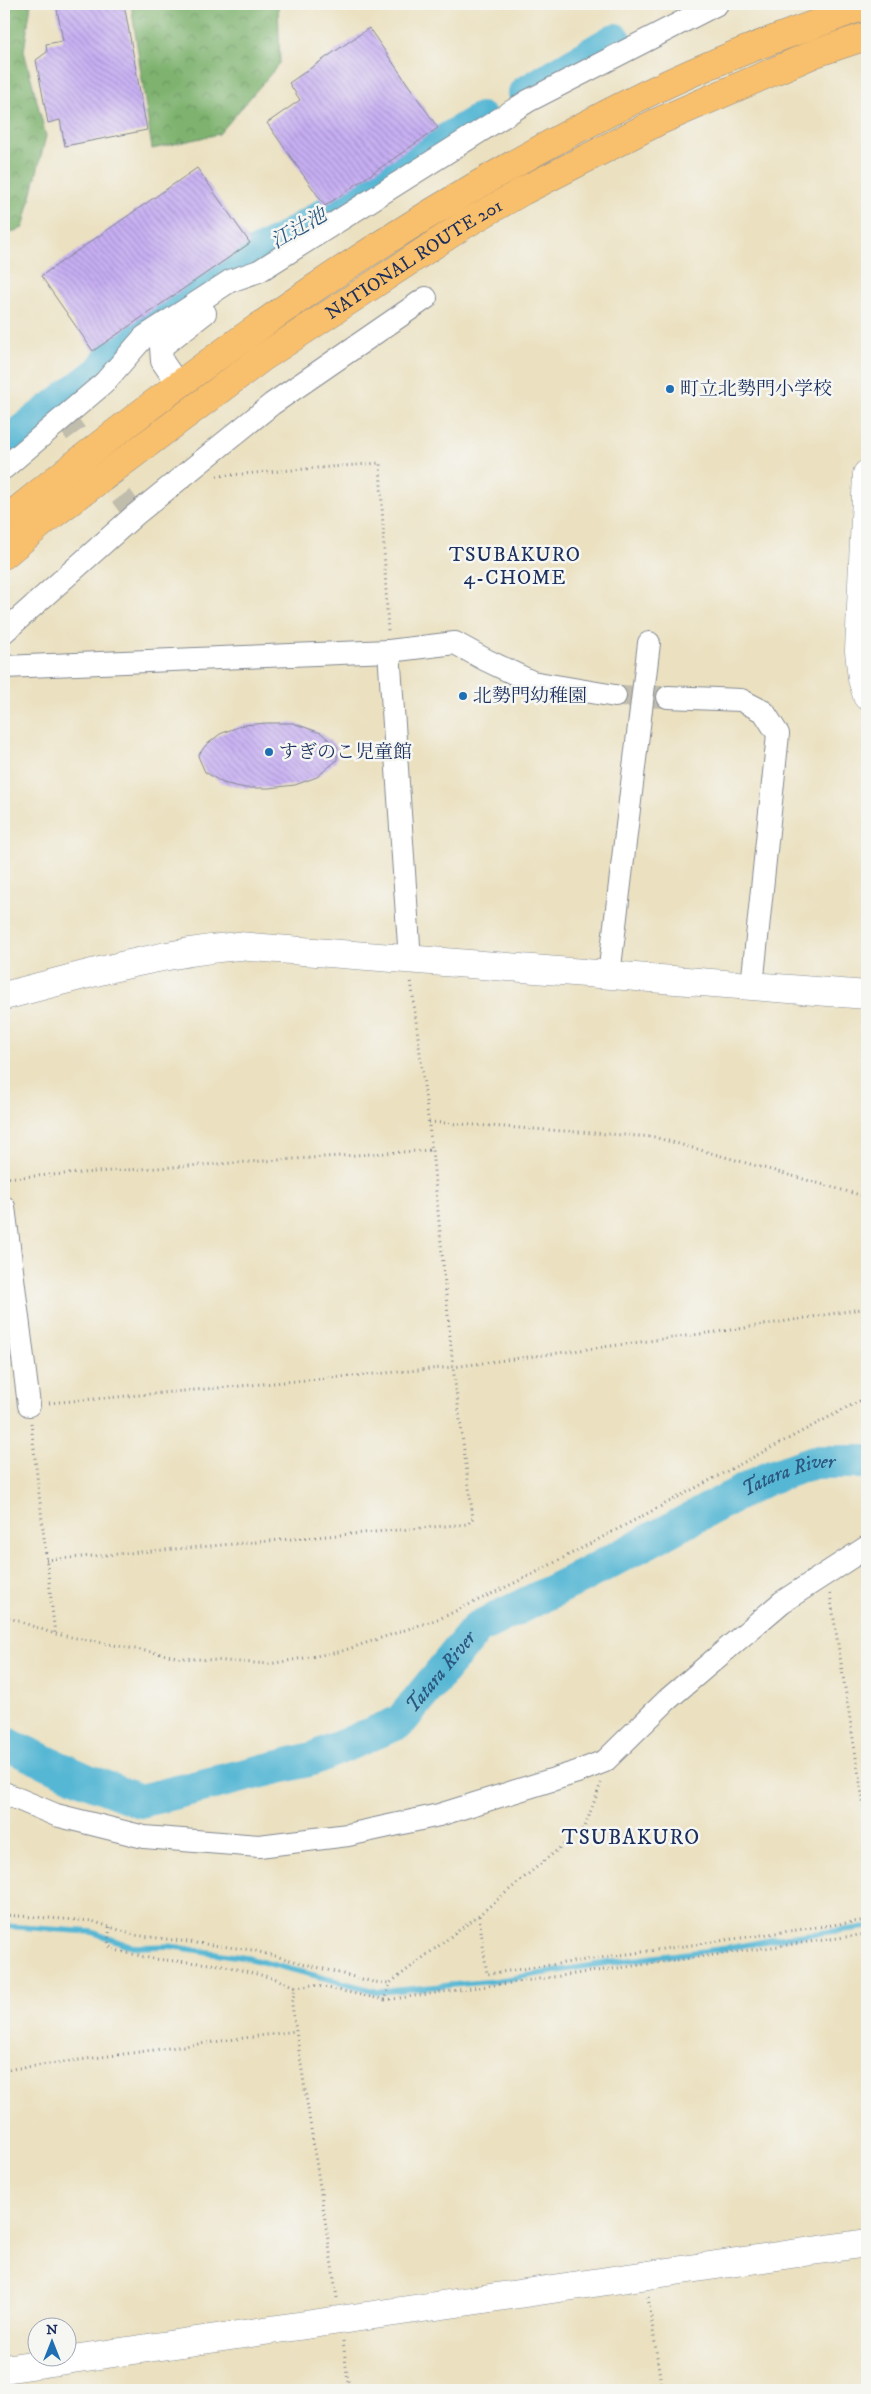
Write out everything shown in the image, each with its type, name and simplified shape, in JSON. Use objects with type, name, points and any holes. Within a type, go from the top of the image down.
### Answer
[{"type":"highway","name":"NATIONAL ROUTE 201","points":[[4,521],[178,384],[366,253],[513,165],[646,94],[721,61],[867,5]]},
{"type":"highway","name":"NATIONAL ROUTE 201","points":[[4,555],[62,508],[262,358],[464,225],[657,122],[816,53],[867,36]]},
{"type":"street","points":[[178,384],[162,361],[161,347],[259,271],[528,101],[716,4]]},
{"type":"street","points":[[4,468],[104,384],[144,337],[230,281],[259,271]]},
{"type":"street","points":[[4,632],[135,515],[272,404],[426,298]]},
{"type":"street","points":[[867,474],[859,651],[862,679],[867,696]]},
{"type":"street","points":[[4,667],[389,651],[455,643],[532,682],[615,696]]},
{"type":"street","points":[[609,975],[649,643]]},
{"type":"street","points":[[389,651],[410,960]]},
{"type":"street","points":[[668,697],[741,700],[764,712],[778,734],[752,986]]},
{"type":"street","points":[[4,996],[140,960],[195,950],[238,946],[867,995]]},
{"type":"street","points":[[4,1207],[29,1405]]},
{"type":"street","points":[[4,1793],[56,1815],[144,1837],[259,1846],[348,1835],[439,1815],[577,1772],[605,1761],[667,1700],[782,1602],[867,1547]]},
{"type":"street","points":[[4,2369],[340,2322],[867,2244]]},
{"type":"path","points":[[180,478],[380,463],[389,651]]},
{"type":"path","points":[[46,1560],[468,1524],[473,1518],[453,1367],[432,1150],[411,983],[410,960]]},
{"type":"path","points":[[429,1122],[654,1137],[867,1197]]},
{"type":"path","points":[[4,1178],[432,1150]]},
{"type":"path","points":[[55,1634],[29,1405],[453,1367],[738,1329],[867,1308]]},
{"type":"path","points":[[4,1616],[55,1634],[183,1658],[269,1664],[339,1652],[441,1618],[522,1580],[867,1397]]},
{"type":"path","points":[[826,1574],[867,1826]]},
{"type":"path","points":[[386,1998],[390,1983],[479,1915],[585,1827],[600,1786],[605,1761]]},
{"type":"path","points":[[4,1915],[92,1921],[134,1935],[252,1950],[373,1982],[390,1983]]},
{"type":"path","points":[[479,1915],[487,1974],[867,1920]]},
{"type":"path","points":[[109,1928],[108,1941],[111,1949],[153,1959],[222,1965],[276,1979],[295,1987],[312,1985],[386,1998],[867,1934]]},
{"type":"path","points":[[295,1987],[292,2005],[349,2390]]},
{"type":"path","points":[[4,2070],[296,2032]]},
{"type":"path","points":[[645,2276],[662,2390]]},
{"type":"green space","points":[[4,4],[31,4],[24,51],[46,136],[23,228],[4,235]]},
{"type":"green space","points":[[131,4],[278,4],[280,63],[219,134],[152,149]]},
{"type":"building","points":[[56,4],[124,4],[147,130],[65,146],[60,120],[48,123],[36,60],[47,52],[46,44],[63,41]]},
{"type":"building","points":[[369,28],[438,128],[325,206],[267,123],[300,100],[289,83]]},
{"type":"building","points":[[197,168],[250,243],[93,351],[41,276]]},
{"type":"building","name":"すぎのこ児童館","points":[[293,723],[321,733],[337,747],[337,760],[317,777],[295,785],[269,788],[245,788],[223,783],[205,772],[198,756],[205,746],[220,734],[243,725]]},
{"type":"waterway","name":"江辻池","points":[[525,93],[615,40]]},
{"type":"waterway","name":"江辻池","points":[[4,445],[100,372],[135,326],[213,275],[283,240],[481,119]]},
{"type":"waterway","name":"Tatara River","points":[[4,1743],[86,1780],[140,1801],[312,1759],[400,1722],[477,1628],[579,1578],[768,1478],[814,1462],[867,1462]]},
{"type":"waterway","points":[[4,1926],[92,1932],[133,1947],[169,1946],[247,1958],[379,1992],[495,1981],[607,1963],[729,1948],[787,1937],[867,1927]]},
{"type":"tunnel","points":[[63,416],[135,515]]},
{"type":"tunnel","points":[[615,696],[668,697]]},
{"type":"place","name":"町立北勢門小学校","points":[[670,389]]},
{"type":"place","name":"北勢門幼稚園","points":[[463,696]]},
{"type":"place","name":"すぎのこ児童館","points":[[269,752]]},
{"type":"district","name":"TSUBAKURO 4-CHOME","points":[[515,566]]},
{"type":"district","name":"TSUBAKURO","points":[[631,1838]]}]
